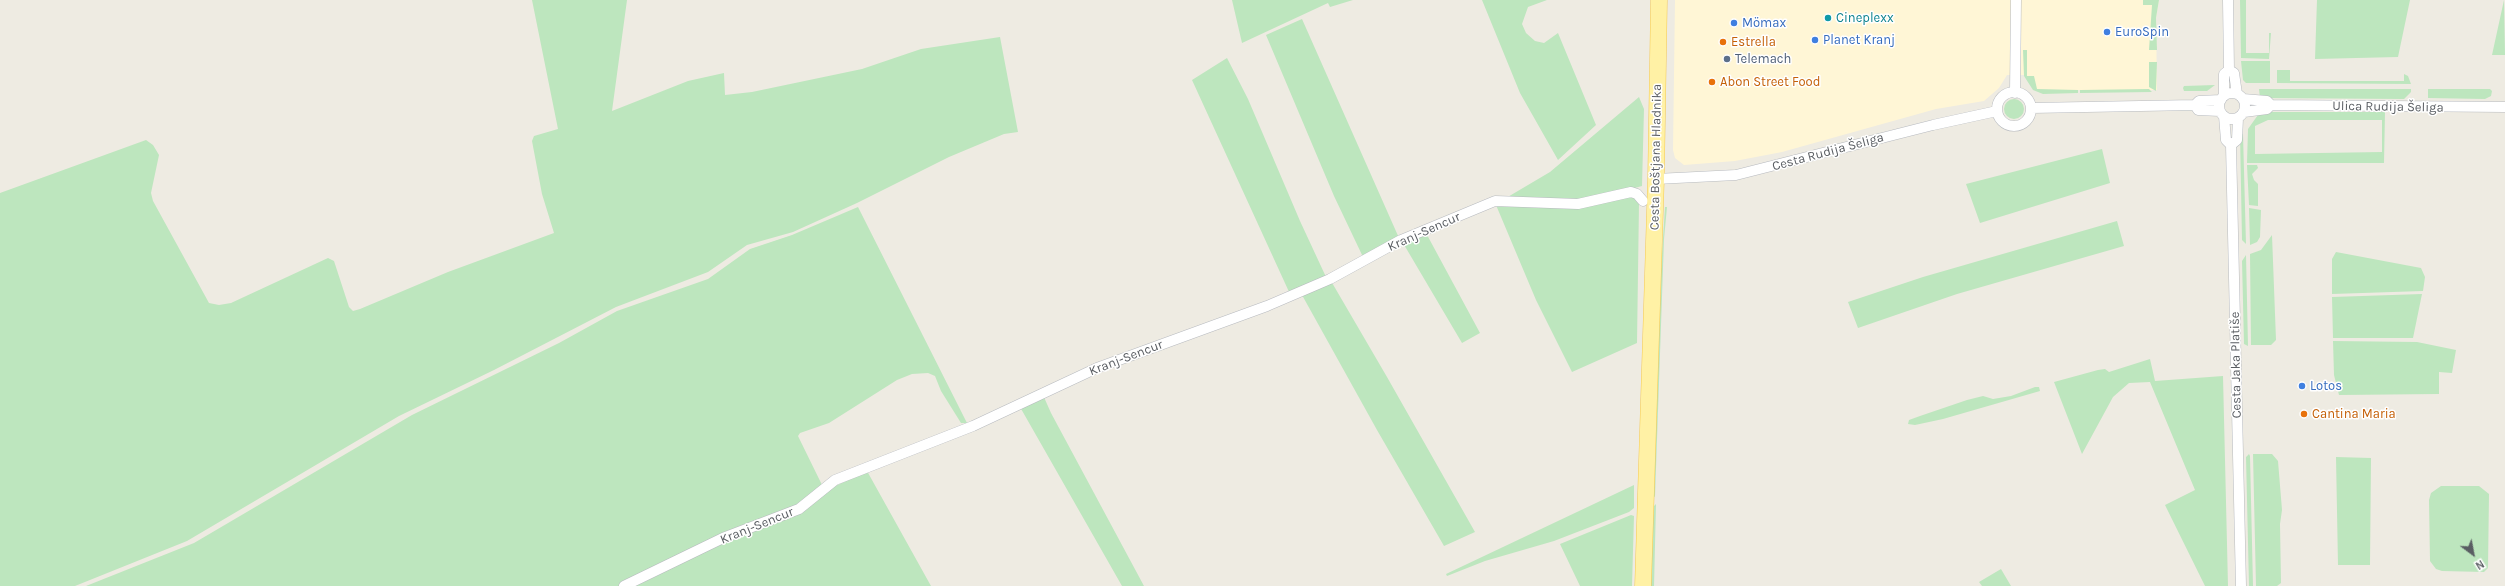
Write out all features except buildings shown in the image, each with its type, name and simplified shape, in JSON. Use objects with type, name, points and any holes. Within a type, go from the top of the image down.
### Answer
[{"type":"main road","name":"Cesta Boštjana Hladnika","points":[[1643,586],[1656,179],[1659,0]]},
{"type":"street","points":[[2015,92],[2016,0]]},
{"type":"street","points":[[2228,0],[2229,70]]},
{"type":"street","points":[[2195,105],[2198,110],[2222,114],[2231,119],[2241,115],[2240,97],[2234,73],[2229,70]]},
{"type":"street","points":[[2222,114],[2224,74],[2229,70]]},
{"type":"street","points":[[2015,92],[2027,98],[2031,108],[2028,120],[2017,126],[2004,123],[1997,111],[2002,98],[2015,92]]},
{"type":"street","points":[[2031,108],[2195,105],[2198,101],[2223,98],[2230,93],[2240,97]]},
{"type":"street","name":"Ulica Rudija Šeliga","points":[[2240,97],[2267,101],[2271,105],[2505,107]]},
{"type":"street","name":"Ulica Rudija Šeliga","points":[[2241,115],[2267,109],[2271,105]]},
{"type":"street","name":"Cesta Rudija Šeliga","points":[[1656,179],[1736,175],[1933,125],[1997,111]]},
{"type":"street","name":"Cesta Jaka Platiše","points":[[2222,114],[2226,140],[2231,145],[2240,586]]},
{"type":"street","name":"Cesta Jaka Platiše","points":[[2231,145],[2237,140],[2241,115]]},
{"type":"street","name":"Kranj-Sencur","points":[[624,586],[723,538],[799,509],[835,480],[973,426],[1097,368],[1267,306],[1330,278],[1401,240],[1495,201],[1578,204],[1631,192],[1637,194],[1643,201]]},
{"type":"shaded area","points":[[1675,0],[2159,0],[2156,18],[2157,90],[2037,90],[2025,75],[2007,75],[1999,88],[1984,101],[1936,109],[1782,152],[1735,161],[1684,165],[1675,158],[1673,150]]},
{"type":"green space","points":[[532,0],[627,0],[612,111],[688,81],[724,73],[725,95],[752,92],[862,69],[921,49],[1000,37],[1018,132],[1004,134],[949,157],[857,203],[793,232],[747,245],[708,272],[616,307],[494,370],[399,416],[187,541],[75,586],[0,586],[0,193],[146,140],[153,145],[159,155],[151,193],[153,201],[209,303],[219,305],[231,303],[328,258],[334,261],[349,307],[353,311],[360,309],[448,272],[554,233],[542,194],[532,141],[534,136],[558,129]]},
{"type":"green space","points":[[1232,0],[1353,0],[1330,7],[1328,3],[1242,43]]},
{"type":"green space","points":[[1482,0],[1547,0],[1528,7],[1522,24],[1526,33],[1535,41],[1544,43],[1558,33],[1596,125],[1558,160],[1520,93]]},
{"type":"green space","points":[[2143,0],[2159,0],[2156,18],[2157,50],[2149,50],[2152,5],[2143,5]]},
{"type":"green space","points":[[2240,0],[2246,0],[2246,53],[2269,53],[2269,33],[2271,33],[2269,59],[2241,58]]},
{"type":"green space","points":[[2317,0],[2410,0],[2398,57],[2315,59]]},
{"type":"green space","points":[[2504,0],[2505,55],[2492,55]]},
{"type":"green space","points":[[1302,19],[1399,238],[1363,257],[1334,196],[1266,35]]},
{"type":"green space","points":[[2023,50],[2027,50],[2027,76],[2034,76],[2037,89],[2078,90],[2078,93],[2043,94],[2033,90],[2024,76]]},
{"type":"green space","points":[[1227,58],[1248,99],[1300,221],[1326,277],[1290,294],[1192,80]]},
{"type":"green space","points":[[2241,61],[2270,61],[2270,83],[2246,83],[2243,80]]},
{"type":"green space","points":[[2149,62],[2157,62],[2156,91],[2149,87]]},
{"type":"green space","points":[[2277,70],[2290,70],[2290,81],[2404,81],[2404,74],[2408,76],[2411,84],[2277,83]]},
{"type":"green space","points":[[2215,85],[2207,91],[2184,91],[2183,88],[2184,86]]},
{"type":"green space","points":[[2149,89],[2152,92],[2080,93],[2080,90]]},
{"type":"green space","points":[[2259,89],[2411,89],[2411,92],[2404,99],[2260,98]]},
{"type":"green space","points":[[2428,89],[2490,89],[2492,91],[2491,96],[2485,99],[2428,98]]},
{"type":"green space","points":[[1639,97],[1644,109],[1642,186],[1590,200],[1506,198],[1550,172]]},
{"type":"green space","points":[[2014,99],[2021,102],[2024,109],[2021,116],[2014,119],[2007,116],[2004,109],[2007,102]]},
{"type":"green space","points":[[2260,112],[2385,112],[2384,163],[2247,163],[2248,129]],"holes":[[[2268,120],[2382,120],[2382,152],[2255,154],[2255,126]]]},
{"type":"green space","points":[[2240,133],[2243,134],[2246,244],[2242,240]]},
{"type":"green space","points":[[2102,149],[2110,183],[1980,223],[1966,184]]},
{"type":"green space","points":[[2247,165],[2257,165],[2258,168],[2252,174],[2254,180],[2258,184],[2258,206],[2249,205]]},
{"type":"green space","points":[[1634,196],[1639,203],[1637,343],[1572,372],[1536,300],[1496,205]]},
{"type":"green space","points":[[858,207],[967,423],[961,423],[941,391],[935,376],[928,373],[912,374],[897,380],[829,423],[800,433],[798,436],[823,487],[829,489],[867,471],[931,586],[86,586],[194,543],[412,415],[559,343],[617,311],[708,279],[750,249],[792,235]]},
{"type":"green space","points":[[1665,207],[1667,207],[1664,239],[1655,497],[1653,496],[1661,269]]},
{"type":"green space","points":[[2249,208],[2261,210],[2260,237],[2257,242],[2250,245]]},
{"type":"green space","points":[[2117,221],[2124,246],[1957,294],[1858,328],[1848,302],[1923,277]]},
{"type":"green space","points":[[1426,233],[1480,333],[1462,343],[1403,243]]},
{"type":"green space","points":[[2272,235],[2276,340],[2271,345],[2251,345],[2250,254],[2261,250]]},
{"type":"green space","points":[[2336,252],[2421,268],[2425,277],[2423,291],[2332,294],[2332,259]]},
{"type":"green space","points":[[2246,255],[2248,346],[2244,344],[2242,261]]},
{"type":"green space","points":[[1331,281],[1475,532],[1444,546],[1377,430],[1302,295]]},
{"type":"green space","points":[[2422,294],[2413,338],[2333,338],[2332,297]]},
{"type":"green space","points":[[2333,341],[2417,342],[2456,350],[2452,373],[2439,372],[2439,394],[2339,395],[2334,375]]},
{"type":"green space","points":[[2150,359],[2155,381],[2223,376],[2228,586],[2205,586],[2165,505],[2195,490],[2150,382],[2129,383],[2113,397],[2082,454],[2054,382],[2098,370],[2105,369],[2109,372]]},
{"type":"green space","points":[[2035,387],[2039,387],[2040,391],[1943,419],[1915,425],[1908,424],[1909,420],[1967,400],[1983,396],[1993,399],[2011,396]]},
{"type":"green space","points":[[1043,395],[1051,413],[1144,586],[1122,586],[1020,407]]},
{"type":"green space","points":[[2249,454],[2253,586],[2249,586],[2246,457]]},
{"type":"green space","points":[[2253,454],[2272,454],[2278,461],[2282,510],[2280,524],[2281,583],[2277,586],[2256,586]]},
{"type":"green space","points":[[2336,457],[2371,458],[2370,565],[2338,565]]},
{"type":"green space","points":[[1634,485],[1634,508],[1629,512],[1554,541],[1485,561],[1447,576],[1446,574]]},
{"type":"green space","points":[[2441,486],[2479,486],[2489,494],[2488,568],[2484,572],[2442,571],[2436,569],[2430,561],[2429,500],[2431,493]]},
{"type":"green space","points":[[1656,504],[1654,586],[1649,586],[1652,508]]},
{"type":"green space","points":[[1631,515],[1634,516],[1632,586],[1580,586],[1560,544]]},
{"type":"green space","points":[[2001,569],[2011,586],[1982,586],[1979,582]]},
{"type":"place","name":"Cineplexx","points":[[1828,18]]},
{"type":"place","name":"Mömax","points":[[1734,23]]},
{"type":"place","name":"EuroSpin","points":[[2107,32]]},
{"type":"place","name":"Planet Kranj","points":[[1815,40]]},
{"type":"place","name":"Estrella","points":[[1723,42]]},
{"type":"place","name":"Telemach","points":[[1727,59]]},
{"type":"place","name":"Abon Street Food","points":[[1712,82]]},
{"type":"place","name":"Lotos","points":[[2302,386]]},
{"type":"place","name":"Cantina Maria","points":[[2304,414]]}]
